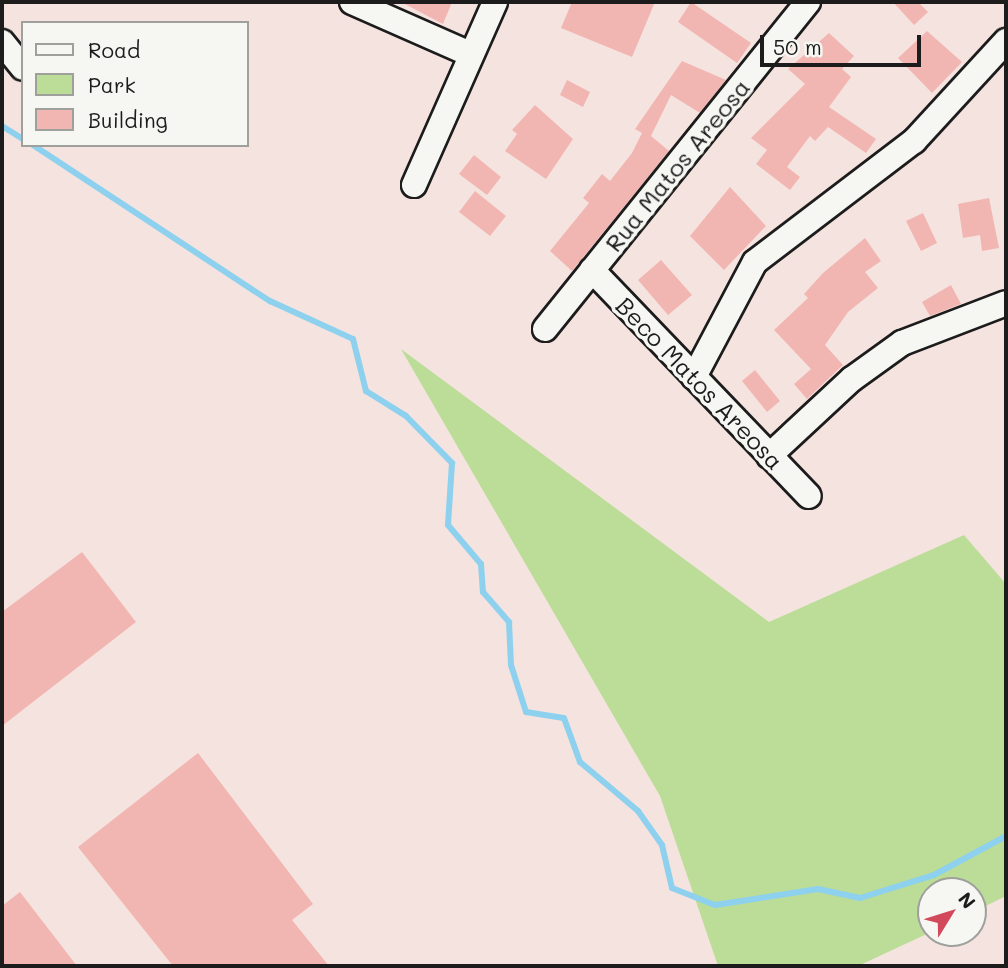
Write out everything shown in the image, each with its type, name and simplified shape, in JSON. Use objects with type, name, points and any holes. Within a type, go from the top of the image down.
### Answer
[{"type":"street","points":[[352,2],[470,54]]},
{"type":"street","points":[[414,185],[495,2]]},
{"type":"street","name":"Rua Matos Areosa","points":[[545,329],[808,2]]},
{"type":"street","points":[[694,377],[755,262],[914,141],[1006,41]]},
{"type":"street","points":[[2,42],[21,66]]},
{"type":"street","name":"Beco Matos Areosa","points":[[592,270],[809,496]]},
{"type":"street","points":[[769,456],[852,379],[902,343],[1006,303]]},
{"type":"green space","points":[[401,349],[769,622],[964,535],[1006,584],[1006,896],[987,905],[987,877],[917,877],[917,939],[858,966],[718,966],[660,796]]},
{"type":"building","points":[[401,2],[452,2],[443,24]]},
{"type":"building","points":[[572,2],[655,2],[632,57],[561,28]]},
{"type":"building","points":[[691,2],[751,43],[737,63],[678,22]]},
{"type":"building","points":[[893,2],[918,2],[928,12],[914,25]]},
{"type":"building","points":[[927,31],[962,62],[932,93],[898,58]]},
{"type":"building","points":[[829,33],[854,56],[842,69],[851,77],[829,107],[876,139],[866,153],[828,127],[815,141],[810,136],[787,167],[800,177],[790,190],[756,164],[767,150],[751,138],[805,84],[788,69]]},
{"type":"building","points":[[682,61],[726,80],[700,113],[671,95],[651,136],[669,151],[572,271],[550,251],[589,203],[583,198],[602,174],[610,181],[632,153],[642,133],[635,129]]},
{"type":"building","points":[[567,80],[590,92],[583,107],[560,95]]},
{"type":"building","points":[[535,105],[573,139],[546,179],[505,151],[517,134],[512,130]]},
{"type":"building","points":[[474,155],[501,177],[487,195],[459,174]]},
{"type":"building","points":[[730,187],[766,226],[724,270],[690,236]]},
{"type":"building","points":[[475,191],[506,216],[490,236],[459,212]]},
{"type":"building","points":[[989,198],[999,248],[982,251],[980,235],[963,238],[958,204]]},
{"type":"building","points":[[923,213],[937,243],[921,251],[906,221]]},
{"type":"building","points":[[865,238],[881,261],[865,272],[878,288],[848,312],[825,345],[843,365],[807,399],[794,384],[811,369],[774,330],[808,298],[804,294],[823,273]]},
{"type":"building","points":[[661,260],[692,295],[668,315],[638,280]]},
{"type":"building","points":[[951,285],[961,304],[930,316],[922,302]]},
{"type":"building","points":[[755,370],[780,401],[767,412],[742,381]]},
{"type":"building","points":[[82,552],[136,622],[2,726],[2,612]]},
{"type":"building","points":[[198,753],[313,904],[292,920],[329,966],[173,966],[78,847]]},
{"type":"building","points":[[20,892],[77,966],[2,966],[2,906]]},
{"type":"waterway","points":[[2,126],[21,138]]},
{"type":"waterway","points":[[36,147],[270,301],[353,339],[366,391],[406,416],[452,463],[448,525],[481,564],[483,592],[509,622],[511,665],[526,712],[564,718],[580,762],[638,811],[662,845],[672,888],[715,905],[818,889],[860,898],[934,875],[1006,836]]}]
